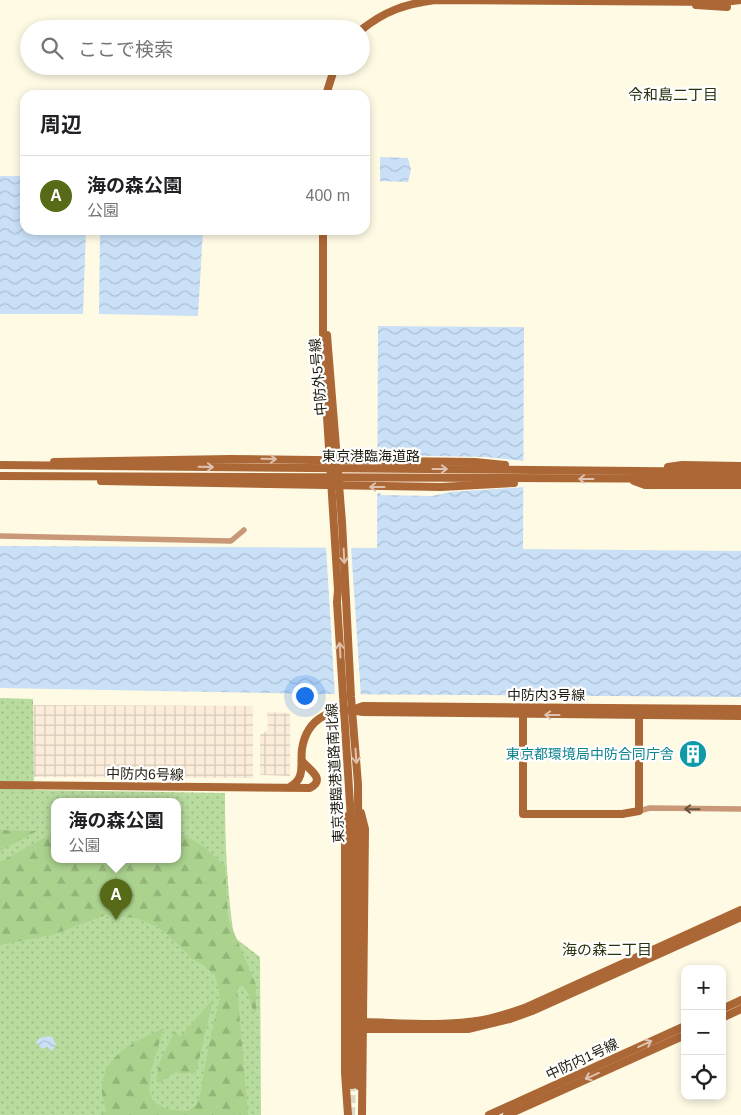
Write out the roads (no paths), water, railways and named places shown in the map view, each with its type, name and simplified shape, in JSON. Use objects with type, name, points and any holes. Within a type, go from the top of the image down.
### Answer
[{"type":"street","points":[[370,23],[394,9],[435,0],[723,2],[741,0]]},
{"type":"street","points":[[666,2],[711,7],[741,6]]},
{"type":"street","points":[[328,90],[332,75]]},
{"type":"street","name":"中防外5号線","points":[[323,235],[322,291],[333,461]]},
{"type":"street","points":[[10,465],[88,460],[240,459],[475,462],[536,470]]},
{"type":"street","name":"東京港臨港道路南北線","points":[[333,461],[337,602],[359,802],[355,1085],[352,835],[348,802],[348,710]]},
{"type":"street","name":"東京港臨海道路","points":[[0,465],[543,479],[741,479]]},
{"type":"street","points":[[602,471],[682,465],[741,466]]},
{"type":"street","name":"東京港臨海道路","points":[[0,476],[536,470],[741,472]]},
{"type":"street","points":[[41,476],[116,483],[467,487],[543,479]]},
{"type":"street","points":[[627,479],[645,485],[741,486]]},
{"type":"street","points":[[0,536],[231,541],[244,530]]},
{"type":"street","name":"中防内3号線","points":[[348,710],[363,706],[523,711],[639,711],[741,708]]},
{"type":"street","points":[[302,761],[316,774],[317,778],[314,786],[305,787],[300,782],[303,743],[312,727],[326,714],[348,710]]},
{"type":"street","points":[[523,711],[522,814],[622,814],[650,808],[741,809]]},
{"type":"street","points":[[639,711],[639,811]]},
{"type":"street","name":"中防内3号線","points":[[639,711],[741,716]]},
{"type":"street","points":[[290,786],[300,778]]},
{"type":"street","name":"中防内6号線","points":[[0,785],[305,787]]},
{"type":"street","points":[[348,802],[345,830],[345,1074],[348,1115]]},
{"type":"street","points":[[359,802],[366,829],[362,1115]]},
{"type":"street","points":[[364,1026],[458,1023],[483,1020],[506,1014],[527,1007],[741,910]]},
{"type":"street","points":[[364,1026],[468,1029],[510,1019],[532,1011],[741,916]]},
{"type":"street","points":[[726,1006],[741,1000]]},
{"type":"street","points":[[726,1016],[741,1009]]},
{"type":"street","name":"中防内1号線","points":[[489,1115],[681,1028]]},
{"type":"street","name":"中防内1号線","points":[[507,1115],[681,1036]]},
{"type":"water","points":[[380,157],[408,158],[411,170],[408,182],[380,181]]},
{"type":"water","points":[[0,176],[20,176],[20,235],[86,235],[83,314],[0,314]]},
{"type":"water","points":[[100,235],[203,235],[198,316],[99,314]]},
{"type":"water","points":[[378,326],[524,327],[523,549],[741,551],[741,697],[320,694],[0,688],[0,546],[377,548]]},
{"type":"water","points":[[52,1037],[56,1044],[52,1051],[47,1047],[42,1049],[36,1042],[40,1038]]},
{"type":"tunnel","points":[[351,1115],[352,1085]]},
{"type":"place","name":"東京都環境局中防合同庁舎","points":[[693,754]]},
{"type":"place","name":"海の森公園","points":[[116,920]]},
{"type":"district","name":"令和島二丁目","points":[[673,94]]},
{"type":"district","name":"海の森二丁目","points":[[607,949]]}]
